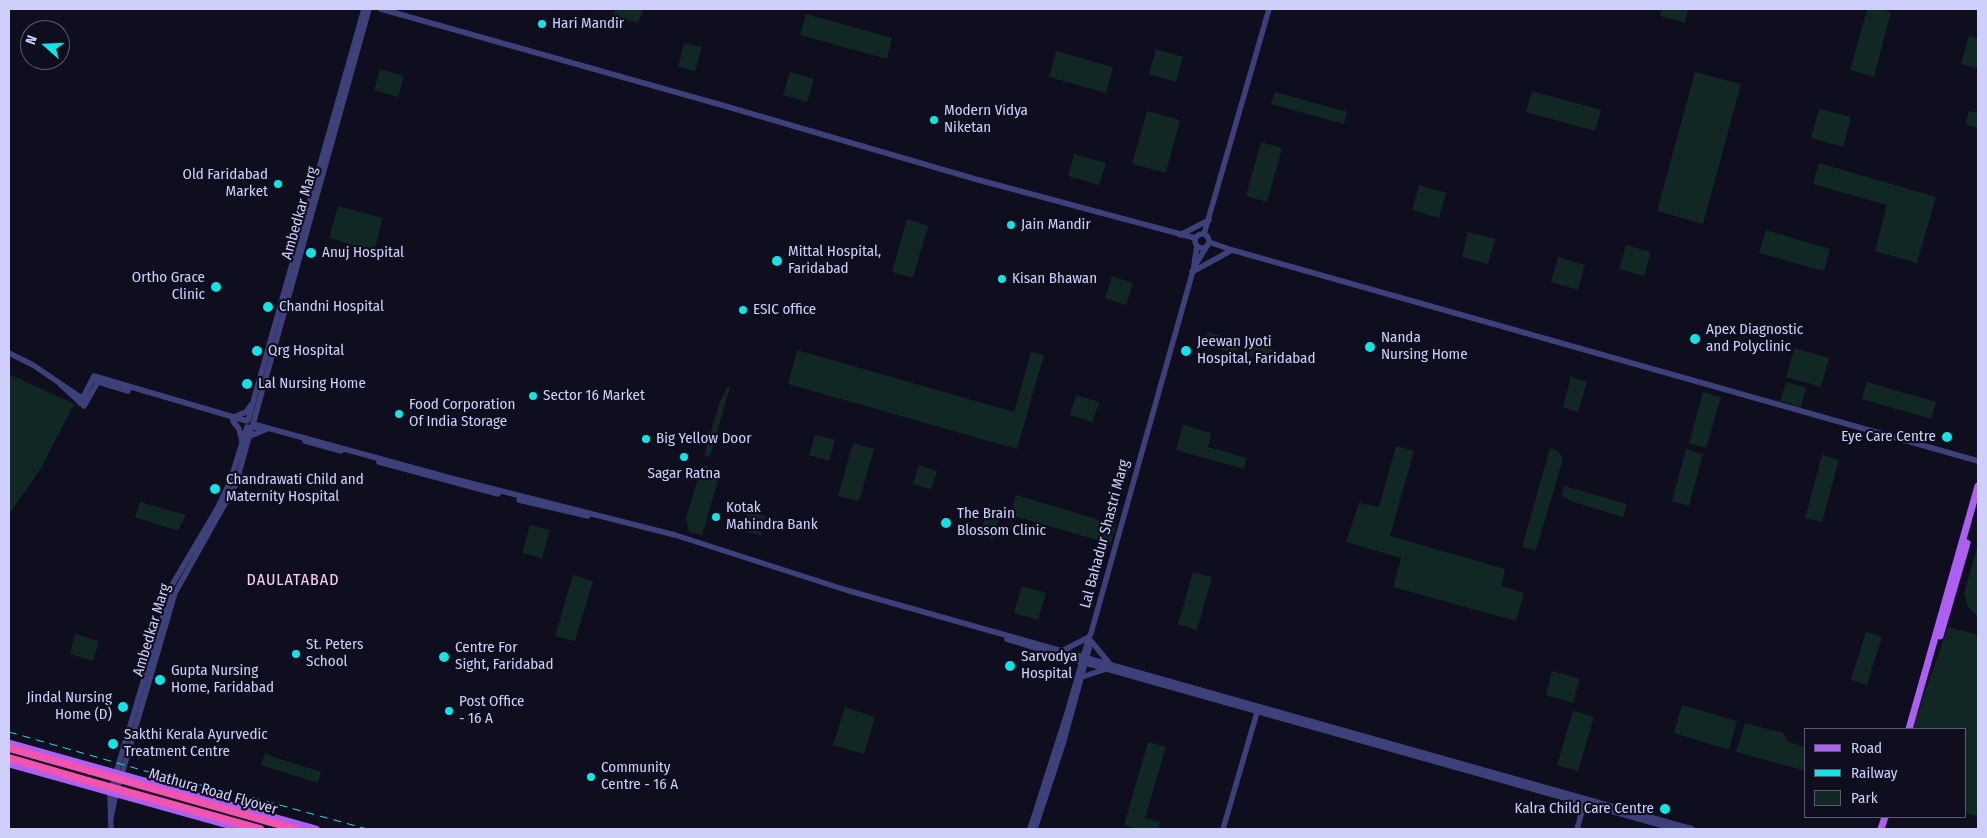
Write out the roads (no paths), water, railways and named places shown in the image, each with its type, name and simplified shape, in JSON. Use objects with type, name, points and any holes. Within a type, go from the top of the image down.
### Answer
[{"type":"highway","name":"Mathura Road Flyover","points":[[9,748],[295,829]]},
{"type":"highway","name":"Mathura Road Flyover","points":[[9,758],[260,829]]},
{"type":"main road","points":[[1909,728],[1978,486]]},
{"type":"main road","points":[[1913,728],[1978,502]]},
{"type":"main road","points":[[9,743],[316,829]]},
{"type":"main road","points":[[73,762],[82,762],[118,774]]},
{"type":"main road","points":[[9,764],[242,829]]},
{"type":"main road","points":[[90,787],[98,781],[98,772],[95,768]]},
{"type":"main road","points":[[151,804],[149,793],[157,785]]},
{"type":"street","name":"Ambedkar Marg","points":[[111,829],[113,794],[118,774],[172,585],[226,491],[249,424],[364,9]]},
{"type":"street","name":"Ambedkar Marg","points":[[118,774],[175,593],[236,484],[250,436],[249,424],[255,417],[369,9]]},
{"type":"street","points":[[381,9],[949,172],[1195,238]]},
{"type":"street","points":[[1204,234],[1210,220],[1269,9]]},
{"type":"street","points":[[1180,234],[1210,220]]},
{"type":"street","points":[[1195,238],[1200,234],[1204,234]]},
{"type":"street","points":[[1204,234],[1208,237],[1208,244]]},
{"type":"street","points":[[1193,270],[1197,246],[1195,238]]},
{"type":"street","points":[[1197,246],[1203,248],[1208,244]]},
{"type":"street","points":[[1208,244],[1978,462]]},
{"type":"street","name":"Lal Bahadur Shastri Marg","points":[[1030,829],[1084,660],[1193,270],[1208,244]]},
{"type":"street","points":[[1193,270],[1232,250]]},
{"type":"street","points":[[9,353],[33,365],[83,400],[96,380],[249,424],[454,479],[675,534],[846,590],[1062,651],[1084,660]]},
{"type":"street","points":[[234,419],[246,412],[255,399]]},
{"type":"street","points":[[255,417],[265,428],[453,483],[674,537],[848,595],[1585,801],[1692,829]]},
{"type":"street","points":[[234,419],[239,428],[242,443]]},
{"type":"street","points":[[250,436],[265,428]]},
{"type":"street","points":[[1062,651],[1090,637],[1109,667]]},
{"type":"street","points":[[1035,829],[1082,677],[1084,660]]},
{"type":"street","points":[[1082,677],[1109,667]]},
{"type":"street","points":[[1223,829],[1258,709]]},
{"type":"street","points":[[1577,829],[1585,801]]},
{"type":"street","points":[[1585,801],[1675,829]]},
{"type":"railway","points":[[9,732],[166,777],[243,795],[367,829]]},
{"type":"place","name":"Hari Mandir","points":[[542,24]]},
{"type":"place","name":"Modern Vidya Niketan","points":[[934,120]]},
{"type":"place","name":"Old Faridabad Market","points":[[278,184]]},
{"type":"place","name":"Jain Mandir","points":[[1011,225]]},
{"type":"place","name":"Anuj Hospital","points":[[311,253]]},
{"type":"place","name":"Mittal Hospital, Faridabad","points":[[777,261]]},
{"type":"place","name":"Kisan Bhawan","points":[[1002,279]]},
{"type":"place","name":"Ortho Grace Clinic","points":[[216,287]]},
{"type":"place","name":"Chandni Hospital","points":[[268,307]]},
{"type":"place","name":"ESIC office","points":[[743,310]]},
{"type":"place","name":"Apex Diagnostic and Polyclinic","points":[[1695,339]]},
{"type":"place","name":"Nanda Nursing Home","points":[[1370,347]]},
{"type":"place","name":"Qrg Hospital","points":[[257,351]]},
{"type":"place","name":"Jeewan Jyoti Hospital, Faridabad","points":[[1186,351]]},
{"type":"place","name":"Lal Nursing Home","points":[[247,384]]},
{"type":"place","name":"Sector 16 Market","points":[[533,396]]},
{"type":"place","name":"Food Corporation Of India Storage","points":[[399,414]]},
{"type":"place","name":"Eye Care Centre","points":[[1947,437]]},
{"type":"place","name":"Big Yellow Door","points":[[646,439]]},
{"type":"place","name":"Sagar Ratna","points":[[684,457]]},
{"type":"place","name":"Chandrawati Child and Maternity Hospital","points":[[215,489]]},
{"type":"place","name":"Kotak Mahindra Bank","points":[[716,517]]},
{"type":"place","name":"The Brain Blossom Clinic","points":[[946,523]]},
{"type":"place","name":"St. Peters School","points":[[296,654]]},
{"type":"place","name":"Centre For Sight, Faridabad","points":[[444,657]]},
{"type":"place","name":"Sarvodya Hospital","points":[[1010,666]]},
{"type":"place","name":"Gupta Nursing Home, Faridabad","points":[[160,680]]},
{"type":"place","name":"Jindal Nursing Home (D)","points":[[123,707]]},
{"type":"place","name":"Post Office - 16 A","points":[[449,711]]},
{"type":"place","name":"Sakthi Kerala Ayurvedic Treatment Centre","points":[[113,744]]},
{"type":"place","name":"Community Centre - 16 A","points":[[591,777]]},
{"type":"place","name":"Kalra Child Care Centre","points":[[1665,809]]},
{"type":"district","name":"DAULATABAD","points":[[293,581]]}]
